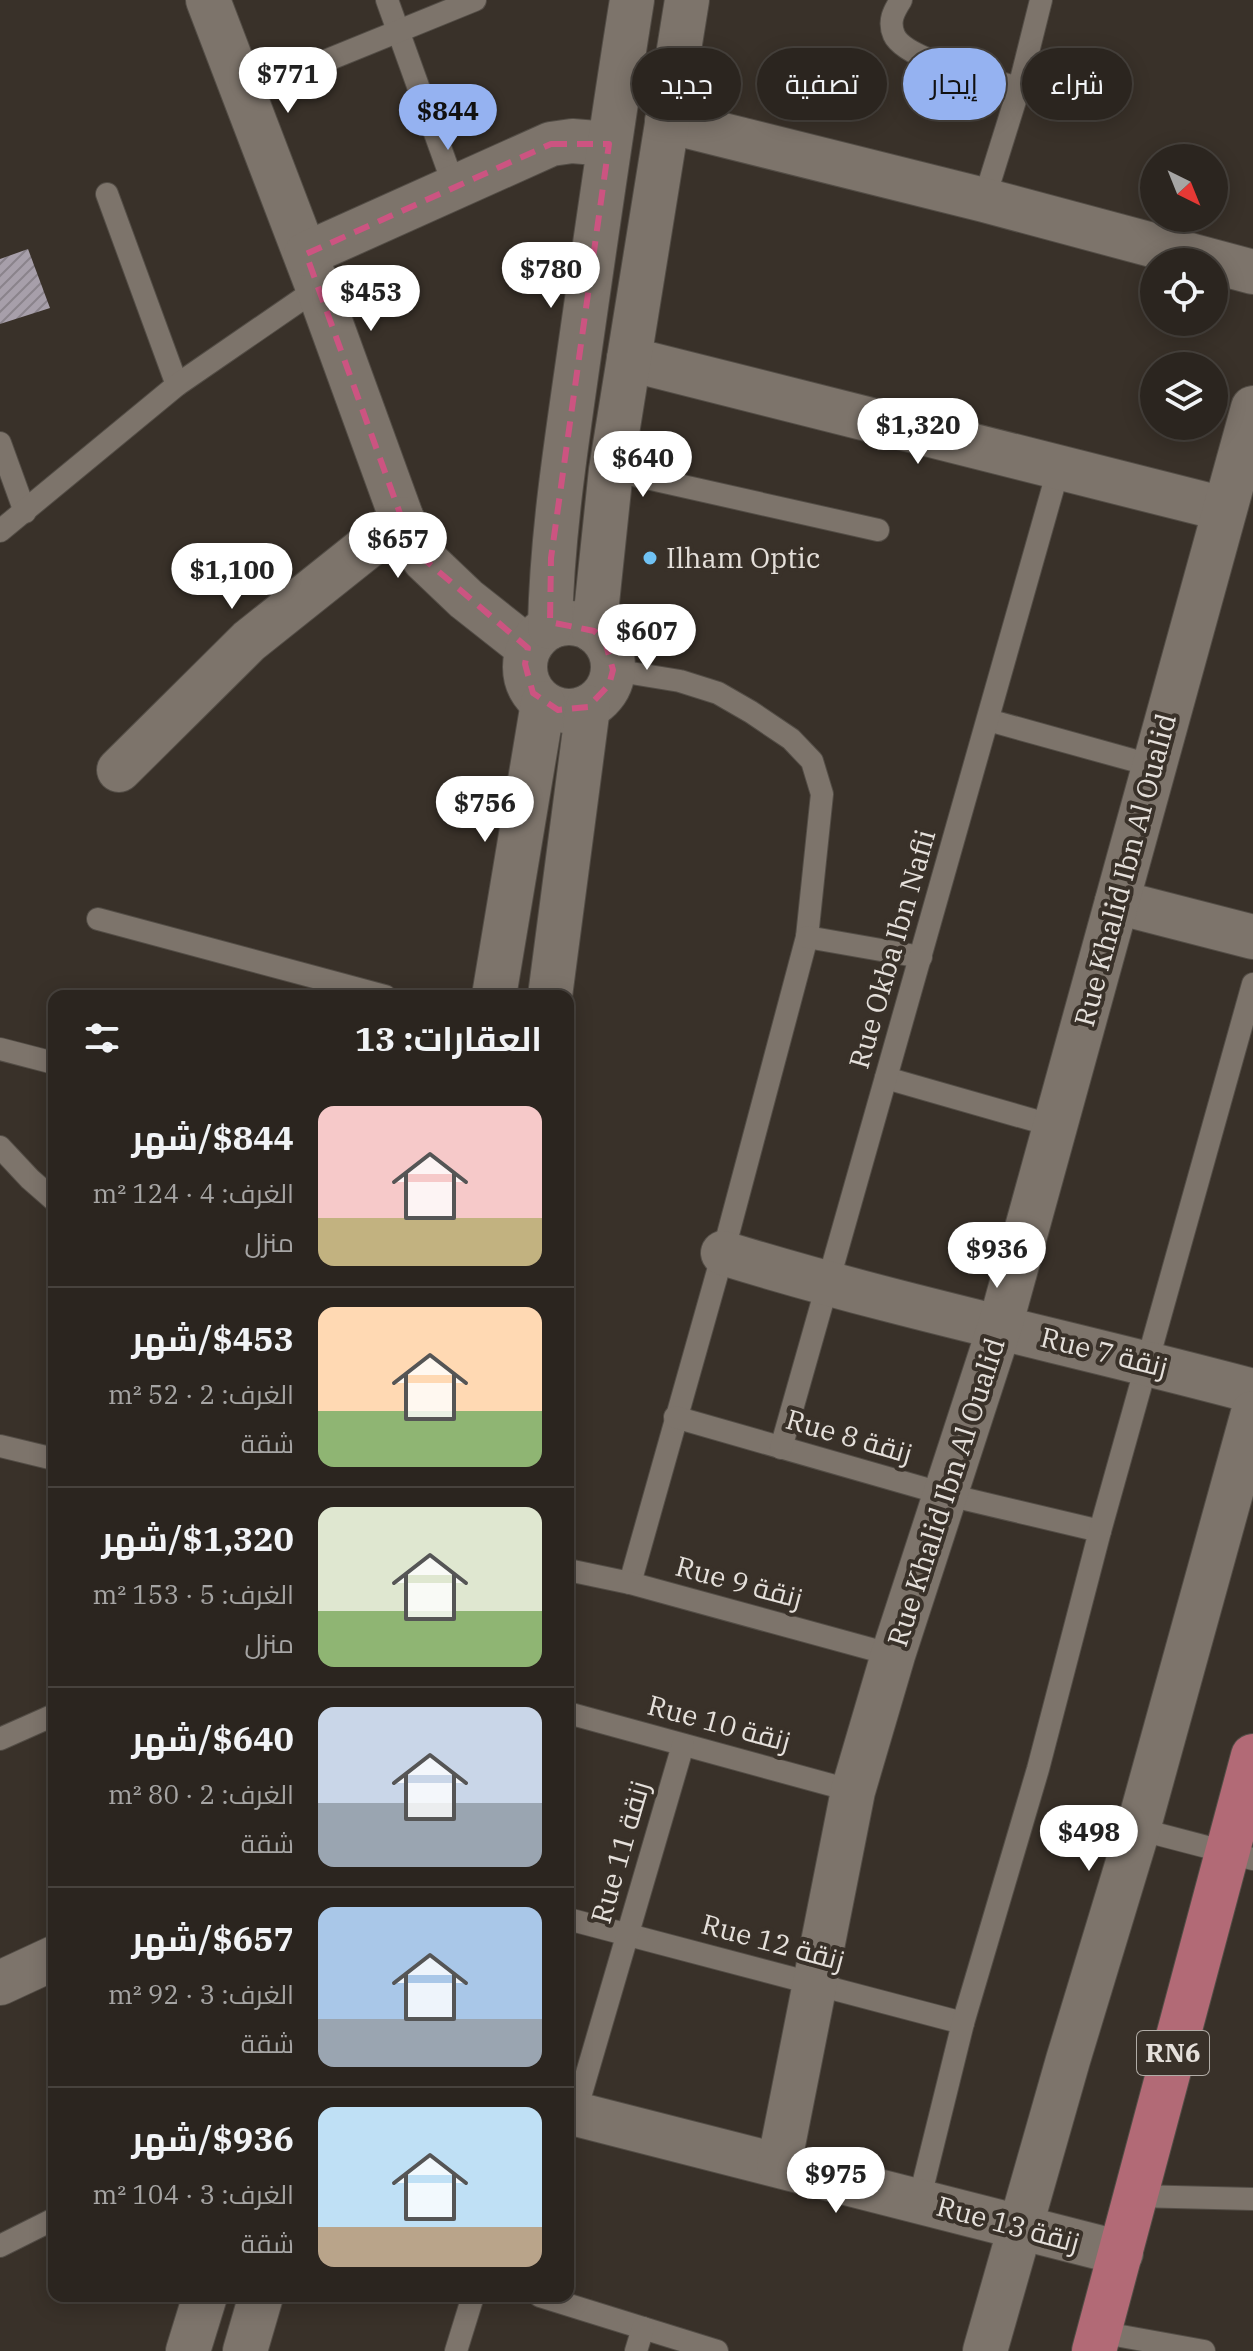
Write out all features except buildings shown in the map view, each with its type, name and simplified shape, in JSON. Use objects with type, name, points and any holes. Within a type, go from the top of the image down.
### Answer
[{"type":"main road","name":"RN6","points":[[1096,2342],[1136,2196],[1240,1856],[1253,1756]]},
{"type":"street","points":[[208,0],[312,271],[402,519],[424,559],[466,599],[539,638]]},
{"type":"street","points":[[539,638],[565,623],[580,624],[605,641],[613,670],[609,685],[600,698],[588,707],[573,711],[558,710],[543,703],[533,693],[526,679],[525,664],[539,638],[632,0]]},
{"type":"street","points":[[594,631],[611,470],[687,0]]},
{"type":"street","points":[[667,121],[984,200],[1253,272]]},
{"type":"street","points":[[312,271],[454,186],[551,144],[572,141],[609,144]]},
{"type":"street","points":[[629,359],[1224,509]]},
{"type":"street","name":"Rue Khalid Ibn Al Oualid","points":[[779,2165],[853,1791],[893,1655],[1000,1326],[1253,408]]},
{"type":"street","points":[[119,770],[249,641],[402,519]]},
{"type":"street","points":[[495,990],[543,703]]},
{"type":"street","points":[[551,990],[588,707]]},
{"type":"street","points":[[1117,902],[1253,937]]},
{"type":"street","name":"Rue 7 زنقة","points":[[723,1253],[827,1285],[1253,1391]]},
{"type":"street","points":[[985,2351],[1138,1829],[1253,1413]]},
{"type":"street","points":[[0,1983],[48,1961]]},
{"type":"street","name":"Rue 13 زنقة","points":[[574,2114],[1121,2253]]},
{"type":"street","points":[[188,2351],[203,2302]]},
{"type":"street","points":[[245,2351],[259,2302]]},
{"type":"lane","points":[[387,0],[454,186]]},
{"type":"lane","points":[[244,94],[475,0]]},
{"type":"lane","points":[[901,0],[891,17],[894,36],[921,58],[1019,88]]},
{"type":"lane","points":[[984,200],[1019,88],[1041,0]]},
{"type":"lane","points":[[107,194],[177,385]]},
{"type":"lane","points":[[0,531],[312,271]]},
{"type":"lane","points":[[0,443],[25,512]]},
{"type":"lane","name":"Rue Okba Ibn Nafii","points":[[781,1448],[1059,467]]},
{"type":"lane","points":[[611,470],[878,530]]},
{"type":"lane","points":[[613,670],[680,681],[718,693],[751,712],[791,739],[812,761],[822,794],[807,937],[723,1253],[630,1583]]},
{"type":"lane","points":[[988,720],[1154,766]]},
{"type":"lane","points":[[98,919],[363,990]]},
{"type":"lane","points":[[807,937],[921,957]]},
{"type":"lane","points":[[919,2201],[963,2023],[1038,1769],[1100,1531],[1253,984]]},
{"type":"lane","points":[[0,1049],[48,1061]]},
{"type":"lane","points":[[886,1078],[1054,1126]]},
{"type":"lane","points":[[0,1147],[48,1195]]},
{"type":"lane","name":"Rue 8 زنقة","points":[[675,1417],[944,1494],[1100,1531]]},
{"type":"lane","points":[[0,1446],[48,1458]]},
{"type":"lane","name":"Rue 9 زنقة","points":[[574,1571],[630,1583],[893,1655]]},
{"type":"lane","name":"Rue 10 زنقة","points":[[574,1715],[853,1791]]},
{"type":"lane","points":[[0,1739],[48,1718]]},
{"type":"lane","name":"Rue 11 زنقة","points":[[574,2107],[683,1745]]},
{"type":"lane","points":[[1138,1829],[1240,1856]]},
{"type":"lane","name":"Rue 12 زنقة","points":[[574,1921],[963,2023]]},
{"type":"lane","points":[[1136,2196],[1253,2199]]},
{"type":"lane","points":[[0,2246],[48,2222]]},
{"type":"lane","points":[[456,2351],[471,2302]]},
{"type":"lane","points":[[559,2302],[717,2351]]},
{"type":"lane","points":[[636,2351],[643,2328]]},
{"type":"lane","points":[[1096,2342],[1204,2351]]},
{"type":"highlighted area","points":[[551,144],[609,144],[551,558],[550,622],[594,631],[605,641],[613,670],[609,685],[588,707],[558,710],[533,693],[525,664],[528,648],[424,559],[402,519],[306,254]]},
{"type":"place","name":"Ilham Optic","points":[[650,558]]}]
